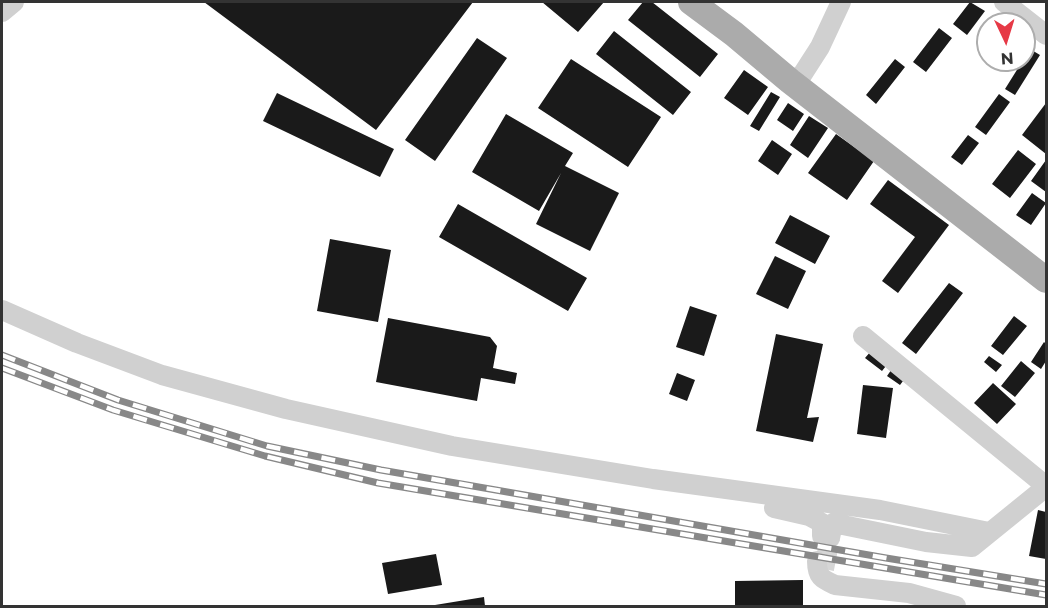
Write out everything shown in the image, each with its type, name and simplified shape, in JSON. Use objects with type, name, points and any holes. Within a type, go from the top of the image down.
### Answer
[{"type":"main road","points":[[691,2],[1047,280]]},
{"type":"street","points":[[2,12],[14,2]]},
{"type":"street","points":[[790,81],[802,75],[820,47],[841,2]]},
{"type":"street","points":[[1004,2],[1047,35]]},
{"type":"street","points":[[2,310],[77,343],[162,375],[286,409],[452,446],[653,479],[879,510],[989,532]]},
{"type":"street","points":[[726,489],[726,496],[729,498],[808,516],[822,523],[826,537],[833,523],[926,542],[972,547],[1047,486],[863,336]]},
{"type":"street","points":[[957,606],[909,593],[835,585],[819,576],[817,569],[821,565],[831,579],[916,590],[963,606]]},
{"type":"building","points":[[204,2],[473,2],[376,130]]},
{"type":"building","points":[[542,2],[604,2],[578,32]]},
{"type":"building","points":[[643,2],[652,2],[718,54],[700,77],[628,20]]},
{"type":"building","points":[[970,2],[985,11],[976,12],[976,23],[967,35],[953,24]]},
{"type":"building","points":[[939,28],[952,38],[926,72],[913,62]]},
{"type":"building","points":[[614,31],[691,92],[673,115],[596,54]]},
{"type":"building","points":[[477,38],[507,58],[435,161],[405,140]]},
{"type":"building","points":[[571,59],[661,117],[628,167],[538,108]]},
{"type":"building","points":[[895,59],[905,67],[876,104],[866,95]]},
{"type":"building","points":[[744,70],[768,87],[748,115],[724,98]]},
{"type":"building","points":[[1016,72],[1029,72],[1015,95],[1005,89]]},
{"type":"building","points":[[771,92],[780,97],[759,131],[750,126]]},
{"type":"building","points":[[277,93],[394,149],[380,177],[263,121]]},
{"type":"building","points":[[999,94],[1010,102],[986,135],[975,127]]},
{"type":"building","points":[[788,103],[804,114],[793,131],[777,120]]},
{"type":"building","points":[[1046,103],[1046,154],[1022,135]]},
{"type":"building","points":[[506,114],[573,153],[565,166],[619,193],[590,251],[536,224],[561,173],[539,211],[472,172]]},
{"type":"building","points":[[809,116],[828,128],[808,158],[790,145]]},
{"type":"building","points":[[836,134],[874,161],[847,200],[808,173]]},
{"type":"building","points":[[968,135],[979,143],[962,165],[951,157]]},
{"type":"building","points":[[772,140],[792,154],[778,175],[758,161]]},
{"type":"building","points":[[1018,150],[1036,164],[1010,198],[992,184]]},
{"type":"building","points":[[1046,160],[1046,192],[1031,181]]},
{"type":"building","points":[[888,180],[949,225],[898,293],[882,281],[915,237],[870,204]]},
{"type":"building","points":[[1032,193],[1046,203],[1031,225],[1016,215]]},
{"type":"building","points":[[458,204],[587,278],[568,311],[439,237]]},
{"type":"building","points":[[790,215],[830,236],[815,264],[775,243]]},
{"type":"building","points":[[330,239],[391,250],[378,322],[317,311]]},
{"type":"building","points":[[775,256],[806,271],[788,309],[756,294]]},
{"type":"building","points":[[949,283],[963,293],[916,354],[902,343]]},
{"type":"building","points":[[690,306],[717,315],[704,356],[676,347]]},
{"type":"building","points":[[1014,316],[1027,326],[1003,355],[991,346]]},
{"type":"building","points":[[388,318],[490,337],[497,346],[493,368],[517,373],[515,384],[481,378],[477,401],[376,382]]},
{"type":"building","points":[[776,334],[823,344],[807,418],[819,417],[813,442],[756,431]]},
{"type":"building","points":[[1044,342],[1046,361],[1041,369],[1031,362]]},
{"type":"building","points":[[877,344],[893,357],[882,371],[865,358]]},
{"type":"building","points":[[989,356],[1002,365],[996,372],[984,362]]},
{"type":"building","points":[[1021,361],[1035,373],[1015,397],[1001,386]]},
{"type":"building","points":[[896,363],[909,373],[900,385],[887,376]]},
{"type":"building","points":[[677,373],[695,380],[687,401],[669,394]]},
{"type":"building","points":[[993,383],[1016,404],[997,424],[974,403]]},
{"type":"building","points":[[863,385],[893,388],[886,438],[857,434]]},
{"type":"building","points":[[1038,510],[1046,512],[1046,559],[1029,556]]},
{"type":"building","points":[[436,554],[442,585],[388,594],[382,563]]},
{"type":"building","points":[[803,580],[803,606],[735,606],[735,581]]},
{"type":"building","points":[[484,597],[485,606],[435,606],[435,605]]},
{"type":"tunnel","points":[[824,569],[830,538]]},
{"type":"railway","points":[[2,355],[118,400],[267,446],[381,470],[1046,584]]},
{"type":"railway","points":[[2,368],[113,410],[265,456],[378,483],[1046,595]]}]
